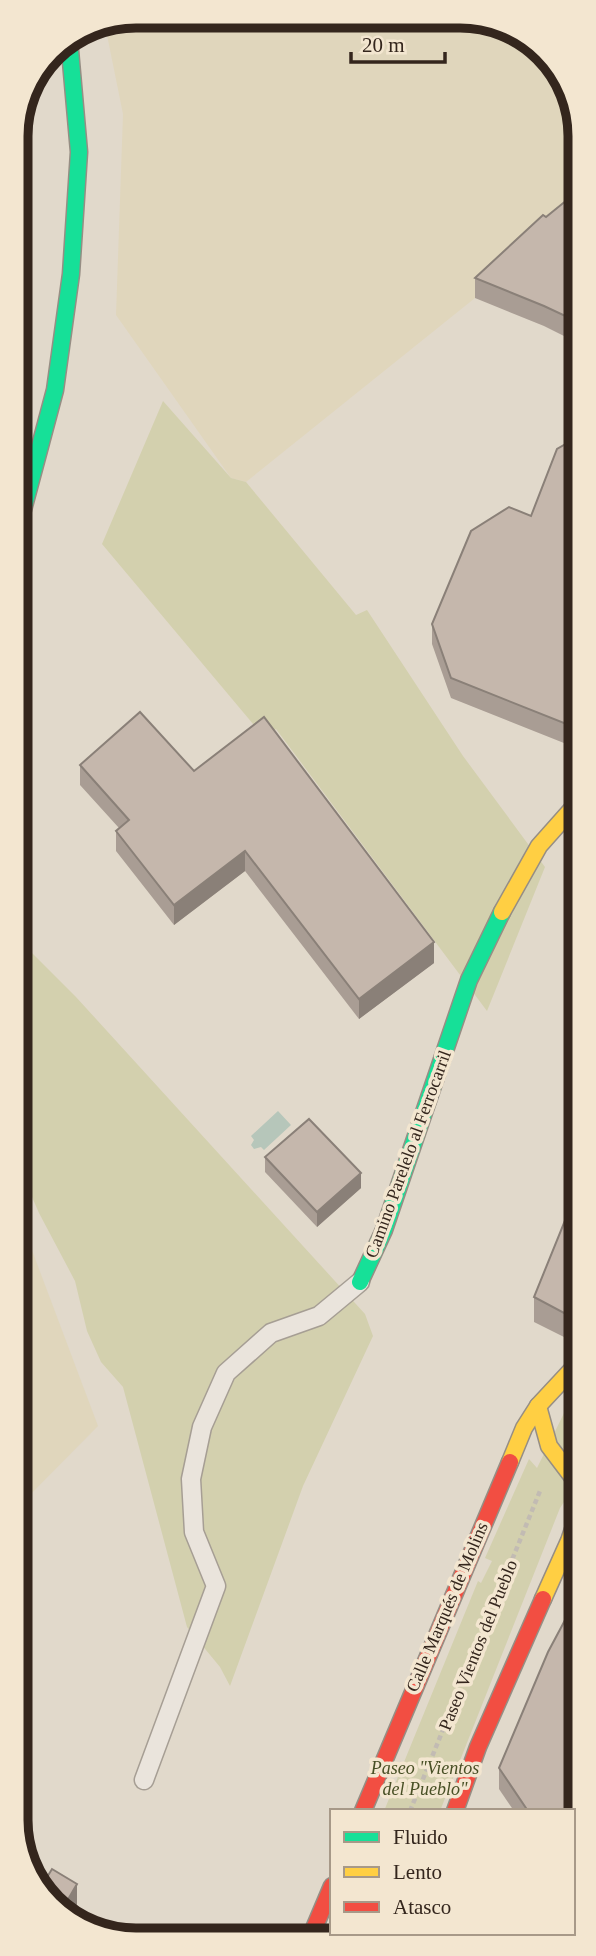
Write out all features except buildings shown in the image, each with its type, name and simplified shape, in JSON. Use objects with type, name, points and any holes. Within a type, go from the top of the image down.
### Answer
[{"type":"street","points":[[28,491],[55,390],[71,274],[79,152],[70,51]]},
{"type":"street","name":"Camino Parelelo al Ferrocarril","points":[[360,1282],[384,1230],[469,980],[512,891],[539,846],[568,813]]},
{"type":"street","name":"Calle Marqués de Molins","points":[[364,1809],[524,1428],[538,1406],[568,1374]]},
{"type":"street","points":[[538,1406],[549,1446],[568,1471]]},
{"type":"street","points":[[456,1809],[478,1747],[568,1543]]},
{"type":"street","points":[[314,1928],[330,1891]]},
{"type":"lane","name":"Camino Parelelo al Ferrocarril","points":[[144,1780],[216,1586],[194,1532],[191,1479],[202,1427],[226,1373],[271,1333],[318,1316],[360,1282]]},
{"type":"path","name":"Paseo Vientos del Pueblo","points":[[412,1809],[541,1489]]},
{"type":"shaded area","points":[[122,29],[481,30],[501,36],[526,50],[554,82],[566,115],[568,218],[543,236],[475,298],[246,482],[231,478],[116,315],[123,114],[107,33]]},
{"type":"shaded area","points":[[278,1111],[291,1125],[264,1150],[261,1147],[254,1149],[251,1136]]},
{"type":"shaded area","points":[[28,1243],[33,1253],[98,1426],[28,1497]]},
{"type":"green space","points":[[163,401],[231,478],[246,482],[356,615],[367,610],[463,756],[545,867],[487,1011],[276,729],[264,737],[102,544]]},
{"type":"green space","points":[[28,949],[76,997],[365,1314],[373,1336],[303,1486],[230,1686],[220,1667],[187,1627],[123,1387],[101,1362],[87,1331],[75,1281],[28,1188]]},
{"type":"green space","name":"Paseo \"Vientos del Pueblo\"","points":[[568,1403],[568,1496],[560,1508],[441,1809],[385,1809],[478,1581],[481,1583],[492,1561],[485,1558],[529,1459],[537,1468]]},
{"type":"traffic: fast","points":[[28,491],[55,390],[71,274],[79,152],[70,51]]},
{"type":"traffic: fast","points":[[360,1282],[384,1230],[469,980],[502,912]]},
{"type":"traffic: slow","points":[[502,912],[539,846],[568,813]]},
{"type":"traffic: slow","points":[[510,1462],[524,1428],[538,1406],[568,1374]]},
{"type":"traffic: slow","points":[[538,1406],[549,1446],[568,1471]]},
{"type":"traffic: slow","points":[[543,1599],[568,1543]]},
{"type":"traffic: jam","points":[[364,1809],[510,1462]]},
{"type":"traffic: jam","points":[[456,1809],[478,1747],[543,1599]]},
{"type":"traffic: jam","points":[[314,1928],[330,1891]]}]
